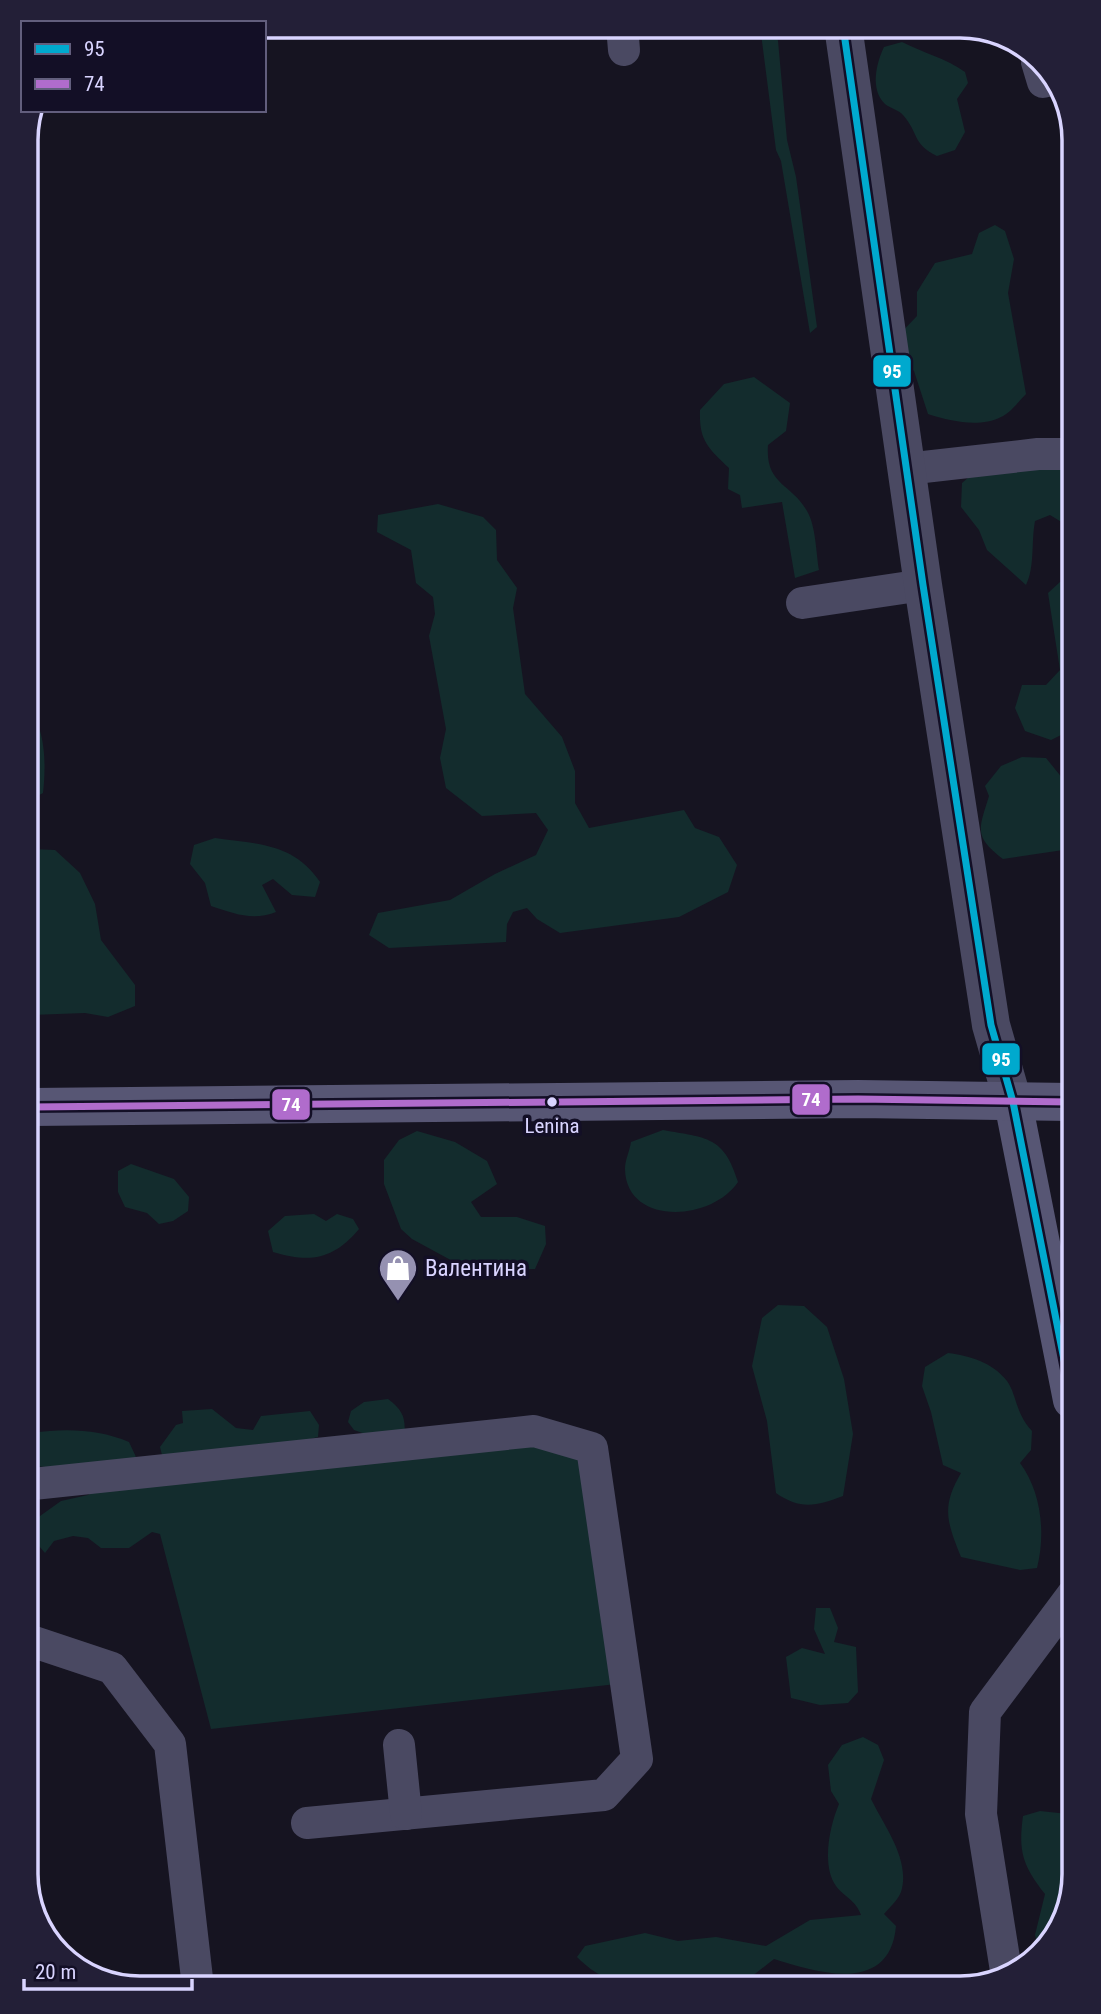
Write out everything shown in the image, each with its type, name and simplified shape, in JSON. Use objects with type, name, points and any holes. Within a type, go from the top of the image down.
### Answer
[{"type":"main road","points":[[38,1107],[858,1099],[1062,1102]]},
{"type":"main road","points":[[1013,1102],[1062,1349]]},
{"type":"street","points":[[845,39],[923,585],[991,1025],[1013,1102]]},
{"type":"lane","points":[[906,469],[1038,454],[1062,454]]},
{"type":"lane","points":[[802,603],[923,585]]},
{"type":"lane","points":[[38,1482],[534,1431],[592,1448],[637,1759],[604,1795],[307,1823]]},
{"type":"lane","points":[[1005,1965],[981,1814],[985,1712],[1062,1609]]},
{"type":"lane","points":[[38,1643],[112,1668],[170,1744],[197,1975]]},
{"type":"lane","points":[[399,1745],[406,1814]]},
{"type":"green space","points":[[762,39],[777,39],[778,41],[787,140],[796,177],[817,327],[810,333],[781,161],[776,150]]},
{"type":"green space","points":[[902,42],[965,72],[968,83],[957,99],[965,132],[955,150],[937,156],[929,152],[919,143],[903,115],[880,98],[876,76],[881,54],[884,47]]},
{"type":"green space","points":[[995,225],[1005,231],[1014,259],[1008,293],[1026,394],[1008,413],[983,422],[965,422],[928,414],[914,371],[897,356],[894,340],[917,316],[917,292],[935,263],[972,254],[979,233]]},
{"type":"green space","points":[[754,377],[790,403],[786,431],[768,445],[768,458],[775,476],[801,502],[810,517],[819,570],[795,578],[782,502],[742,508],[740,495],[728,489],[729,468],[710,448],[701,429],[700,410],[724,384]]},
{"type":"green space","points":[[1062,455],[1062,522],[1050,515],[1035,521],[1032,563],[1026,585],[987,550],[979,530],[961,507],[962,483],[977,470]]},
{"type":"green space","points":[[438,504],[483,517],[496,530],[497,560],[517,588],[513,608],[525,694],[562,737],[575,771],[575,803],[589,828],[684,810],[695,828],[719,837],[737,865],[728,892],[679,917],[560,933],[537,919],[527,908],[513,912],[507,924],[506,942],[389,948],[369,935],[378,913],[450,900],[495,874],[536,855],[548,830],[536,813],[482,816],[446,788],[440,758],[446,729],[429,636],[435,614],[433,597],[416,583],[411,550],[377,532],[378,515]]},
{"type":"green space","points":[[1060,582],[1062,734],[1051,740],[1025,731],[1015,708],[1022,685],[1046,685],[1060,670],[1048,593]]},
{"type":"green space","points":[[39,726],[44,760],[43,793],[39,795]]},
{"type":"green space","points":[[1022,757],[1046,758],[1062,778],[1062,850],[1003,859],[987,844],[981,831],[989,796],[985,786],[1001,766]]},
{"type":"green space","points":[[215,838],[260,844],[299,860],[320,882],[315,897],[292,895],[273,879],[262,885],[276,912],[252,916],[211,906],[205,883],[190,864],[194,845]]},
{"type":"green space","points":[[39,849],[55,850],[80,873],[95,904],[101,940],[135,985],[135,1006],[108,1017],[85,1013],[38,1015]]},
{"type":"green space","points":[[663,1130],[702,1138],[720,1147],[733,1167],[738,1182],[725,1195],[709,1205],[691,1210],[672,1212],[654,1209],[639,1201],[629,1188],[625,1169],[631,1142]]},
{"type":"green space","points":[[417,1131],[455,1142],[487,1161],[497,1184],[471,1202],[481,1217],[517,1217],[545,1226],[546,1244],[535,1269],[469,1270],[412,1239],[401,1229],[384,1184],[384,1160],[399,1140]]},
{"type":"green space","points":[[131,1164],[174,1179],[189,1197],[188,1211],[173,1221],[159,1224],[147,1213],[125,1207],[118,1192],[118,1171]]},
{"type":"green space","points":[[314,1214],[326,1221],[337,1214],[353,1219],[359,1229],[340,1247],[320,1256],[298,1257],[273,1252],[268,1231],[285,1216]]},
{"type":"green space","points":[[778,1305],[804,1306],[827,1327],[844,1379],[853,1434],[843,1496],[817,1504],[793,1502],[776,1493],[767,1421],[752,1366],[762,1318]]},
{"type":"green space","points":[[948,1353],[980,1361],[1001,1374],[1010,1386],[1022,1418],[1032,1431],[1031,1450],[1020,1463],[1033,1486],[1040,1513],[1041,1541],[1037,1568],[1020,1570],[961,1557],[948,1515],[951,1496],[961,1473],[943,1465],[922,1386],[925,1367]]},
{"type":"green space","points":[[388,1399],[399,1409],[404,1419],[403,1445],[534,1431],[592,1448],[626,1683],[211,1729],[160,1534],[152,1532],[129,1548],[101,1548],[88,1538],[73,1536],[54,1541],[45,1553],[38,1545],[38,1517],[61,1501],[88,1495],[102,1485],[81,1469],[38,1466],[38,1432],[81,1431],[106,1434],[129,1442],[143,1472],[163,1459],[160,1447],[176,1425],[183,1423],[182,1411],[212,1409],[236,1428],[253,1430],[261,1416],[310,1411],[319,1425],[318,1437],[298,1442],[368,1435],[354,1430],[348,1422],[351,1411],[364,1402]]},
{"type":"green space","points":[[816,1608],[830,1608],[838,1628],[834,1642],[856,1647],[858,1692],[848,1703],[820,1705],[791,1698],[786,1657],[802,1648],[825,1654],[814,1629]]},
{"type":"green space","points":[[863,1737],[878,1745],[884,1760],[871,1799],[895,1844],[903,1880],[896,1901],[884,1914],[896,1926],[891,1948],[881,1962],[866,1970],[849,1974],[830,1973],[774,1959],[753,1976],[601,1976],[577,1957],[585,1946],[645,1933],[678,1941],[716,1937],[766,1946],[810,1920],[861,1915],[836,1886],[829,1867],[828,1845],[839,1804],[831,1791],[828,1765],[842,1745]]},
{"type":"green space","points":[[1040,1811],[1062,1813],[1061,1893],[1052,1918],[1037,1941],[1035,1935],[1045,1894],[1024,1858],[1021,1839],[1023,1816]]},
{"type":"transit line","name":"95","points":[[845,39],[923,585],[991,1025],[1013,1102],[1062,1349]]},
{"type":"transit line","name":"74","points":[[38,1107],[858,1099],[1062,1102]]},
{"type":"place","name":"Lenina","points":[[552,1102]]},
{"type":"place","name":"Валентина","points":[[398,1302]]}]
